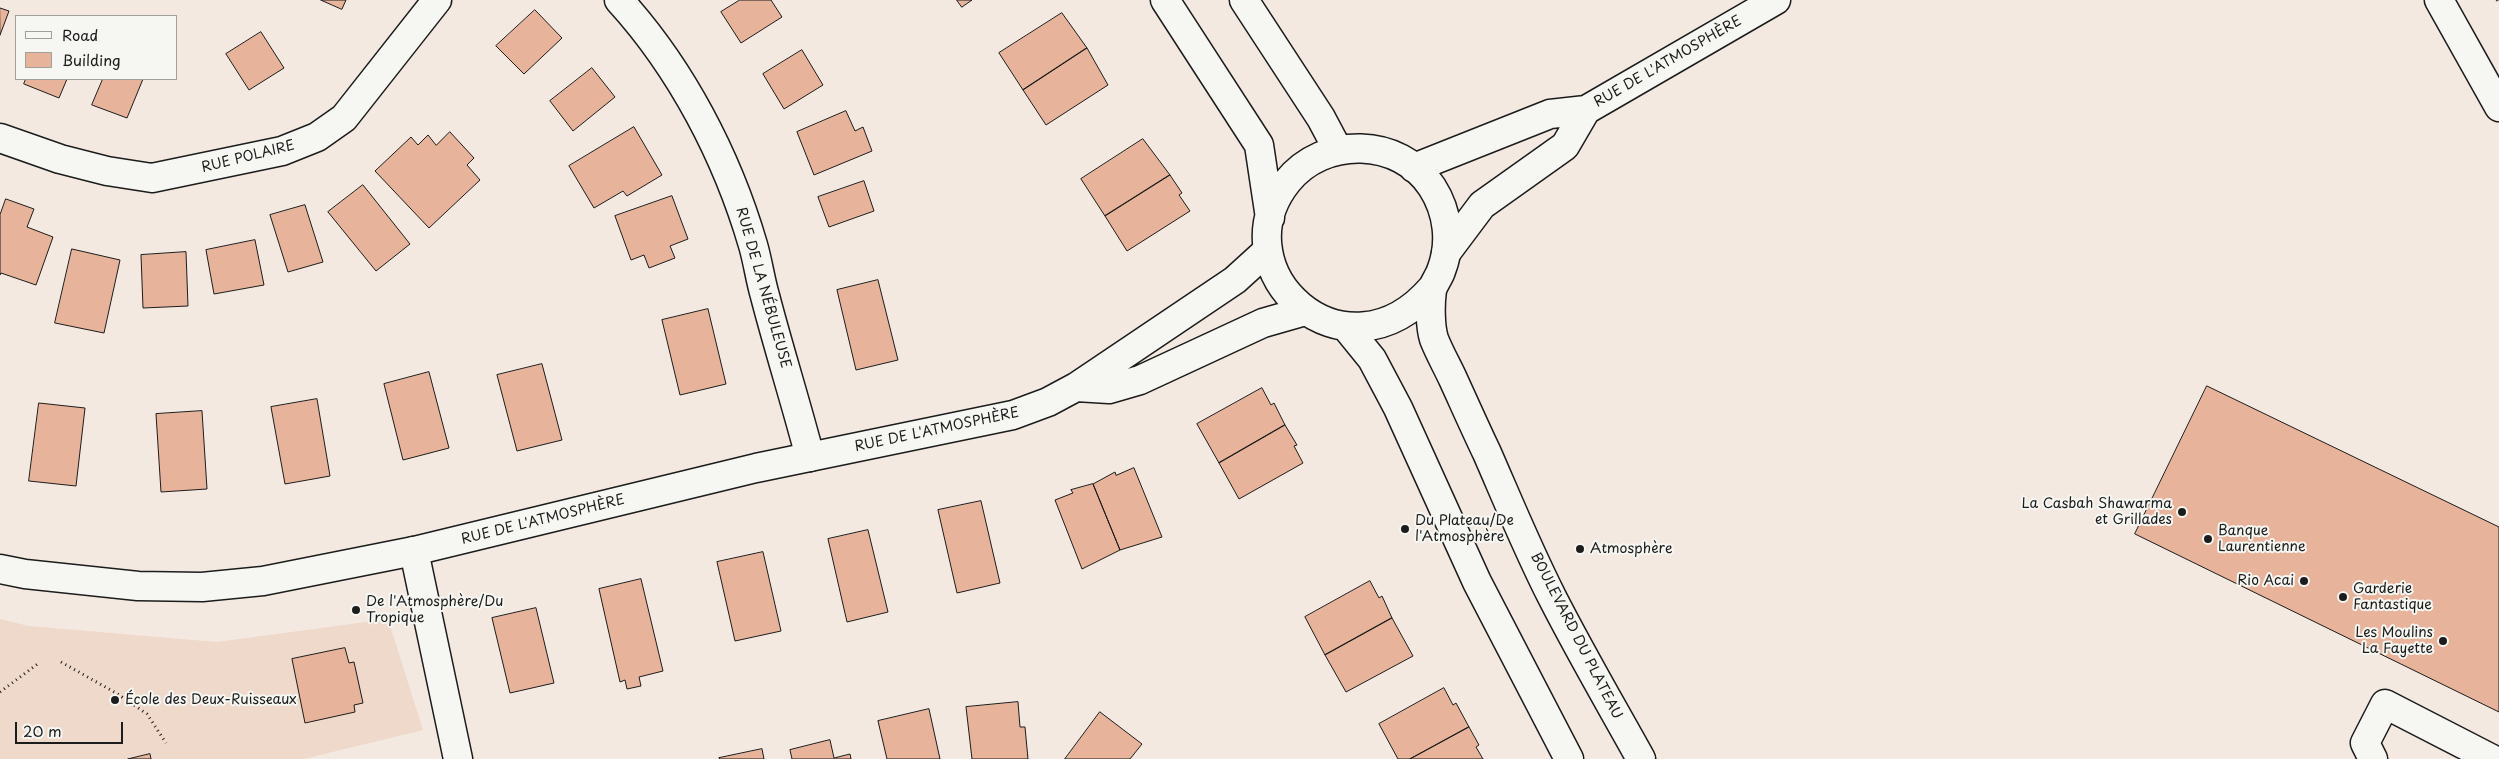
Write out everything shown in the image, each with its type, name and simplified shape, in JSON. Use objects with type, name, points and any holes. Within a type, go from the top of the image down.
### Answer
[{"type":"street","name":"RUE POLAIRE","points":[[0,138],[60,159],[107,171],[152,178],[282,151],[317,137],[344,118],[437,0]]},
{"type":"street","name":"RUE DE LA NÉBULEUSE","points":[[619,0],[660,50],[681,84],[703,124],[729,180],[753,245],[765,296],[810,457]]},
{"type":"street","points":[[1165,0],[1259,144],[1270,218],[1268,250],[1275,273],[1288,294],[1305,311],[1325,321],[1346,327],[1366,327],[1385,323],[1404,315],[1419,304],[1432,288],[1441,271],[1446,253],[1448,229],[1442,206],[1431,185],[1414,168],[1398,157],[1378,150],[1359,147],[1338,150],[1319,156],[1302,167],[1287,182],[1276,198],[1270,218]]},
{"type":"street","points":[[1244,0],[1321,118],[1338,150]]},
{"type":"street","name":"RUE DE L'ATMOSPHÈRE","points":[[1414,168],[1550,114],[1586,110],[1776,0]]},
{"type":"street","points":[[2439,0],[2499,107]]},
{"type":"street","name":"RUE DE L'ATMOSPHÈRE","points":[[1446,253],[1482,205],[1564,146],[1586,110]]},
{"type":"street","name":"RUE DE L'ATMOSPHÈRE","points":[[0,569],[24,574],[138,586],[202,587],[263,581],[414,551],[756,468],[1013,415],[1048,402],[1076,387],[1235,280],[1268,250]]},
{"type":"street","name":"BOULEVARD DU PLATEAU","points":[[1432,288],[1434,338],[1551,594],[1641,759]]},
{"type":"street","points":[[1076,387],[1109,389],[1140,380],[1263,323],[1305,311]]},
{"type":"street","points":[[1346,327],[1372,359],[1398,408],[1477,582],[1569,759]]},
{"type":"street","points":[[414,551],[458,759]]},
{"type":"street","points":[[2373,759],[2364,743],[2385,704],[2492,759]]},
{"type":"path","points":[[2497,0],[2499,4]]},
{"type":"path","points":[[61,662],[116,693],[147,714],[166,743]]},
{"type":"path","points":[[0,692],[39,663]]},
{"type":"shaded area","points":[[0,619],[29,626],[217,642],[388,619],[423,730],[304,759],[0,759]]},
{"type":"building","points":[[321,0],[346,0],[342,9]]},
{"type":"building","points":[[740,0],[771,0],[782,17],[741,43],[721,12]]},
{"type":"building","points":[[957,0],[972,0],[962,7]]},
{"type":"building","points":[[0,8],[9,11],[0,35]]},
{"type":"building","points":[[535,10],[562,38],[524,74],[496,46]]},
{"type":"building","points":[[1062,13],[1087,48],[1023,90],[999,53]]},
{"type":"building","points":[[261,32],[284,68],[249,90],[226,54]]},
{"type":"building","points":[[1087,48],[1108,85],[1046,125],[1023,90]]},
{"type":"building","points":[[802,50],[823,85],[784,109],[763,74]]},
{"type":"building","points":[[592,68],[615,97],[573,131],[550,101]]},
{"type":"building","points":[[26,80],[67,80],[59,98],[24,84]]},
{"type":"building","points":[[103,80],[143,80],[127,118],[92,105]]},
{"type":"building","points":[[846,111],[855,131],[863,127],[872,151],[814,175],[797,132]]},
{"type":"building","points":[[634,127],[662,175],[627,196],[623,191],[594,208],[569,166]]},
{"type":"building","points":[[450,132],[474,158],[467,165],[480,180],[429,228],[375,171],[411,137],[418,145],[428,135],[436,145]]},
{"type":"building","points":[[1143,139],[1170,175],[1105,216],[1081,179]]},
{"type":"building","points":[[1170,175],[1182,193],[1179,195],[1190,211],[1127,251],[1105,216]]},
{"type":"building","points":[[864,181],[874,211],[829,227],[818,197]]},
{"type":"building","points":[[363,185],[410,244],[376,271],[328,212]]},
{"type":"building","points":[[672,196],[688,239],[670,246],[675,258],[649,268],[644,255],[631,260],[615,216]]},
{"type":"building","points":[[6,199],[34,209],[27,227],[53,237],[36,285],[1,273],[0,275],[0,215]]},
{"type":"building","points":[[305,205],[323,262],[288,272],[270,215]]},
{"type":"building","points":[[255,240],[264,285],[214,294],[206,250]]},
{"type":"building","points":[[72,249],[120,260],[104,333],[55,323]]},
{"type":"building","points":[[186,252],[188,306],[143,308],[141,255]]},
{"type":"building","points":[[878,280],[898,360],[856,370],[837,290]]},
{"type":"building","points":[[708,309],[726,384],[680,395],[662,320]]},
{"type":"building","points":[[542,364],[562,440],[517,451],[497,375]]},
{"type":"building","points":[[429,372],[449,448],[403,460],[384,384]]},
{"type":"building","points":[[2207,386],[2499,527],[2499,712],[2135,534]]},
{"type":"building","points":[[1262,388],[1271,405],[1274,403],[1285,425],[1219,463],[1197,424]]},
{"type":"building","points":[[317,399],[330,476],[285,484],[271,407]]},
{"type":"building","points":[[39,403],[85,408],[76,486],[29,481]]},
{"type":"building","points":[[202,411],[207,489],[161,492],[156,414]]},
{"type":"building","points":[[1285,425],[1297,445],[1294,446],[1303,463],[1239,499],[1219,463]]},
{"type":"building","points":[[1134,468],[1162,537],[1120,550],[1093,484],[1115,472],[1116,475]]},
{"type":"building","points":[[1093,484],[1120,550],[1082,569],[1055,500],[1073,493],[1071,490]]},
{"type":"building","points":[[981,501],[1000,583],[957,593],[938,510]]},
{"type":"building","points":[[868,530],[888,612],[847,622],[828,539]]},
{"type":"building","points":[[763,552],[781,631],[735,641],[717,562]]},
{"type":"building","points":[[641,579],[663,671],[639,677],[641,686],[627,689],[625,680],[620,682],[599,589]]},
{"type":"building","points":[[1370,581],[1379,598],[1382,596],[1392,618],[1325,655],[1305,617]]},
{"type":"building","points":[[536,608],[554,683],[510,693],[492,618]]},
{"type":"building","points":[[1392,618],[1413,656],[1346,692],[1325,655]]},
{"type":"building","points":[[345,648],[349,663],[354,662],[363,703],[354,705],[355,712],[305,723],[292,659]]},
{"type":"building","points":[[1444,688],[1453,705],[1456,703],[1469,727],[1410,759],[1398,759],[1379,724]]},
{"type":"building","points":[[1018,702],[1020,727],[1025,727],[1028,759],[972,759],[966,707]]},
{"type":"building","points":[[929,709],[940,759],[887,759],[878,721]]},
{"type":"building","points":[[1100,712],[1142,744],[1130,759],[1065,759]]},
{"type":"building","points":[[1469,727],[1479,745],[1476,747],[1483,759],[1410,759]]},
{"type":"building","points":[[830,740],[834,758],[850,754],[851,759],[792,759],[790,750]]},
{"type":"building","points":[[762,749],[764,759],[719,758]]},
{"type":"building","points":[[150,754],[151,759],[128,759]]},
{"type":"place","name":"La Casbah Shawarma et Grillades","points":[[2182,512]]},
{"type":"place","name":"Du Plateau/De l'Atmosphère","points":[[1405,529]]},
{"type":"place","name":"Banque Laurentienne","points":[[2208,539]]},
{"type":"place","name":"Atmosphère","points":[[1580,549]]},
{"type":"place","name":"Rio Acai","points":[[2304,581]]},
{"type":"place","name":"Garderie Fantastique","points":[[2343,597]]},
{"type":"place","name":"De l'Atmosphère/Du Tropique","points":[[356,610]]},
{"type":"place","name":"Les Moulins La Fayette","points":[[2443,641]]},
{"type":"place","name":"École des Deux-Ruisseaux","points":[[115,700]]}]
